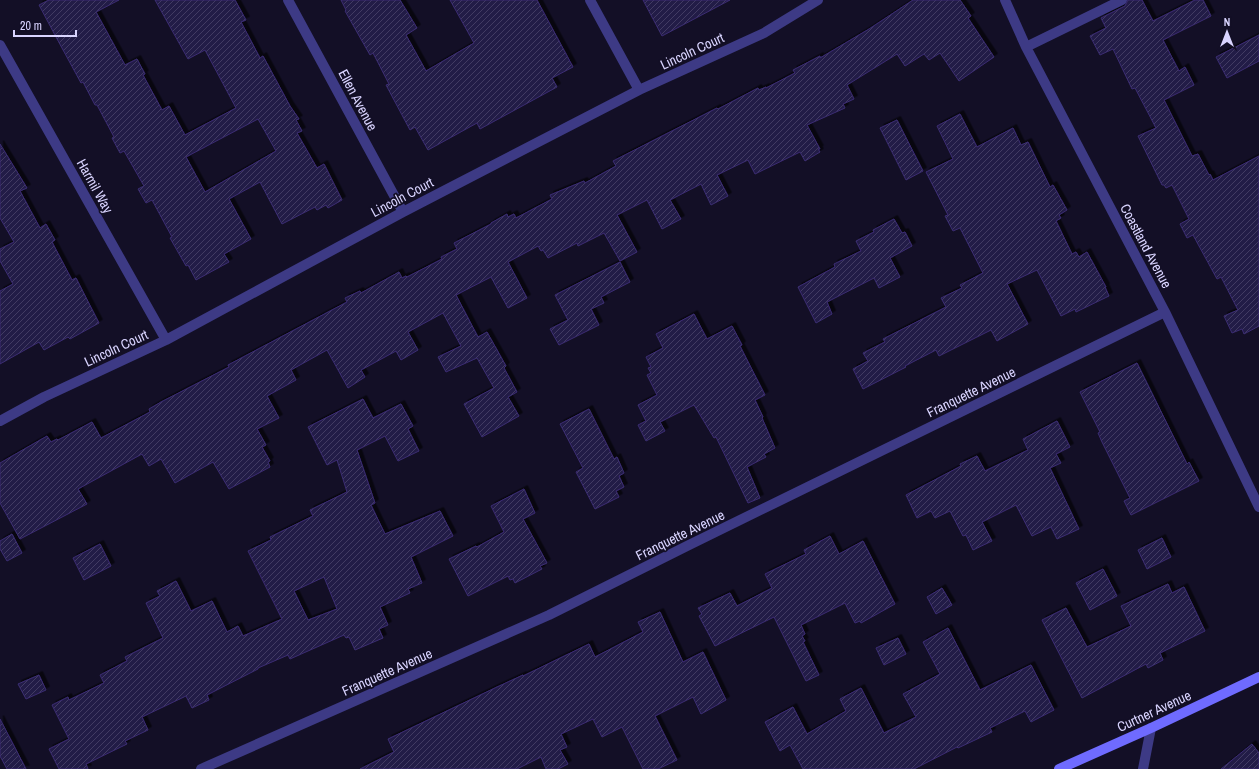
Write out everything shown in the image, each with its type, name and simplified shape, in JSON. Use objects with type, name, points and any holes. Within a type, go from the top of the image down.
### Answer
[{"type":"main road","name":"Curtner Avenue","points":[[1060,769],[1259,677]]},
{"type":"street","name":"Ellen Avenue","points":[[288,0],[403,212]]},
{"type":"street","points":[[590,0],[639,90]]},
{"type":"street","name":"Lincoln Court","points":[[0,421],[44,397],[166,340],[403,212],[639,90],[764,33],[818,0]]},
{"type":"street","name":"Coastland Avenue","points":[[1005,0],[1026,47],[1165,312],[1259,506]]},
{"type":"street","points":[[1026,47],[1122,0]]},
{"type":"street","name":"Harmil Way","points":[[0,45],[166,340]]},
{"type":"street","name":"Franquette Avenue","points":[[201,769],[549,615],[1165,312]]},
{"type":"street","points":[[1143,769],[1151,728]]},
{"type":"building","points":[[49,0],[119,0],[96,12],[125,65],[137,59],[145,74],[143,75],[162,110],[169,106],[185,135],[236,108],[205,50],[188,59],[155,0],[235,0],[246,20],[241,22],[260,58],[263,56],[290,106],[299,119],[296,120],[302,131],[297,133],[317,168],[324,164],[342,200],[328,208],[326,205],[317,210],[315,207],[282,224],[260,182],[229,199],[251,239],[224,254],[229,262],[196,280],[170,238],[172,237],[152,200],[146,203],[138,189],[144,186],[124,151],[120,153],[112,138],[114,137],[97,105],[95,105],[83,82],[81,83],[39,5]],"holes":[[[258,119],[276,151],[205,192],[186,157]]]},
{"type":"building","points":[[341,0],[400,0],[417,28],[406,35],[426,71],[474,43],[450,0],[537,0],[573,67],[552,78],[557,87],[480,129],[477,123],[428,150],[415,127],[410,130],[386,85],[389,84],[373,53],[370,55],[345,11],[346,10]]},
{"type":"building","points":[[643,0],[730,0],[662,36]]},
{"type":"building","points":[[913,0],[960,0],[971,16],[968,18],[994,57],[959,81],[940,53],[929,60],[924,54],[905,66],[897,54],[847,85],[854,99],[843,104],[845,108],[807,125],[820,149],[818,149],[820,152],[805,161],[800,152],[755,174],[748,160],[717,175],[728,196],[711,205],[701,184],[670,200],[681,219],[662,229],[647,200],[617,215],[637,252],[620,261],[604,233],[578,246],[577,243],[548,258],[543,250],[541,251],[538,246],[508,262],[527,298],[508,308],[491,277],[456,295],[478,337],[487,332],[506,366],[504,368],[517,392],[508,397],[519,416],[482,437],[464,404],[494,388],[477,358],[446,372],[438,357],[461,346],[443,313],[408,332],[418,350],[401,360],[396,351],[361,370],[365,377],[348,388],[327,350],[291,370],[296,380],[267,396],[279,418],[257,429],[266,445],[262,447],[270,461],[268,462],[270,467],[229,489],[213,462],[175,483],[161,459],[149,466],[142,454],[78,489],[87,504],[20,539],[0,503],[0,463],[47,436],[51,442],[57,439],[58,440],[92,422],[101,438],[150,412],[149,409],[161,402],[229,367],[228,365],[347,302],[345,298],[360,291],[361,293],[399,272],[402,278],[407,277],[442,259],[441,257],[457,249],[454,243],[507,214],[508,217],[514,214],[516,218],[552,199],[550,195],[584,181],[585,183],[616,166],[613,161],[758,88],[759,90],[766,88],[795,73],[793,70],[820,56],[820,58],[869,29]]},
{"type":"building","points":[[1128,0],[1142,0],[1153,21],[1195,0],[1203,0],[1211,16],[1163,40],[1179,71],[1185,67],[1194,85],[1164,100],[1192,156],[1198,154],[1213,180],[1259,156],[1259,326],[1244,334],[1242,329],[1232,333],[1224,316],[1238,310],[1221,277],[1217,279],[1193,235],[1187,238],[1180,224],[1189,219],[1172,185],[1166,188],[1162,185],[1138,136],[1156,128],[1135,88],[1132,89],[1113,49],[1100,55],[1090,36],[1106,28],[1101,18],[1125,6]]},
{"type":"building","points":[[1259,35],[1259,61],[1227,78],[1216,57]]},
{"type":"building","points":[[960,114],[977,147],[1013,128],[1021,145],[1028,142],[1050,187],[1053,185],[1067,210],[1059,215],[1061,218],[1056,221],[1072,254],[1076,252],[1079,257],[1087,252],[1106,287],[1109,296],[1076,312],[1075,309],[1061,316],[1037,270],[1007,284],[1028,324],[997,341],[991,330],[939,356],[936,350],[863,389],[853,369],[868,361],[863,353],[885,342],[883,339],[946,307],[941,298],[962,288],[960,285],[983,273],[960,228],[953,231],[945,216],[948,215],[926,172],[953,159],[937,126]]},
{"type":"building","points":[[897,120],[923,171],[906,180],[880,128]]},
{"type":"building","points":[[0,144],[27,188],[20,191],[40,228],[46,224],[55,240],[52,242],[72,280],[76,278],[99,323],[70,339],[68,337],[44,350],[39,342],[0,364],[0,291],[13,284],[0,261],[0,249],[14,242],[0,218]]},
{"type":"building","points":[[894,219],[902,233],[905,232],[912,246],[890,258],[900,277],[879,288],[874,278],[827,302],[832,314],[816,323],[798,287],[835,267],[834,264],[861,251],[856,241],[874,232],[873,230]]},
{"type":"building","points":[[620,262],[630,282],[601,297],[604,303],[591,309],[599,325],[559,345],[550,329],[568,320],[555,295]]},
{"type":"building","points":[[694,314],[707,339],[732,326],[742,345],[740,346],[765,395],[755,400],[775,448],[764,454],[766,457],[747,467],[760,498],[748,503],[716,437],[714,438],[694,405],[660,422],[665,431],[646,441],[638,425],[646,421],[638,405],[657,395],[647,375],[651,373],[648,368],[651,367],[646,357],[663,348],[656,334]]},
{"type":"building","points":[[1137,363],[1187,464],[1189,462],[1199,481],[1131,515],[1124,501],[1130,498],[1102,442],[1098,433],[1100,432],[1080,392]]},
{"type":"building","points":[[363,399],[373,418],[401,404],[413,426],[408,429],[419,451],[398,461],[385,436],[357,450],[375,503],[371,505],[385,534],[440,511],[453,536],[411,557],[422,583],[408,589],[410,593],[380,607],[388,625],[379,629],[383,638],[355,650],[349,637],[346,638],[344,635],[290,659],[288,655],[258,668],[207,695],[209,700],[192,708],[186,696],[142,717],[148,730],[125,741],[127,744],[86,764],[88,769],[59,769],[49,749],[69,739],[52,705],[68,697],[69,700],[104,683],[100,675],[127,661],[125,657],[163,638],[146,603],[160,596],[157,591],[176,581],[191,611],[212,601],[227,632],[238,626],[243,636],[282,619],[248,551],[271,540],[270,537],[313,516],[310,510],[347,492],[337,460],[327,465],[308,427]],"holes":[[[324,577],[337,609],[308,620],[294,591]]]},
{"type":"building","points":[[589,409],[614,459],[617,457],[624,473],[619,476],[624,487],[616,491],[619,497],[595,509],[576,472],[583,468],[560,424]]},
{"type":"building","points":[[1057,421],[1070,447],[1056,454],[1061,463],[1050,468],[1079,529],[1057,539],[1051,527],[1032,536],[1016,505],[982,522],[992,541],[973,550],[966,535],[963,536],[950,511],[935,518],[931,511],[917,518],[906,495],[977,456],[985,471],[1028,450],[1023,439]]},
{"type":"building","points":[[524,489],[535,513],[523,519],[547,563],[540,566],[542,569],[515,583],[513,579],[510,580],[508,576],[468,596],[449,559],[476,546],[477,547],[504,532],[491,506]]},
{"type":"building","points":[[12,534],[22,553],[7,561],[0,549],[0,541]]},
{"type":"building","points":[[830,536],[839,554],[863,541],[895,604],[861,623],[860,621],[855,623],[845,603],[801,625],[805,634],[802,636],[805,641],[803,642],[819,675],[806,681],[774,617],[715,646],[699,616],[702,614],[698,608],[730,593],[737,606],[772,588],[765,574],[806,554],[804,550]]},
{"type":"building","points":[[1162,538],[1171,557],[1147,569],[1138,550]]},
{"type":"building","points":[[100,544],[111,566],[84,580],[73,558]]},
{"type":"building","points":[[1103,569],[1117,596],[1090,610],[1076,583]]},
{"type":"building","points":[[1168,584],[1172,593],[1184,587],[1205,631],[1160,653],[1163,660],[1148,668],[1146,664],[1082,698],[1042,620],[1066,608],[1087,647],[1131,626],[1121,606]]},
{"type":"building","points":[[942,588],[952,605],[936,614],[927,597]]},
{"type":"building","points":[[660,612],[683,662],[703,652],[726,700],[701,714],[693,697],[655,716],[677,760],[658,769],[643,769],[622,727],[602,737],[593,719],[561,734],[567,747],[560,750],[568,764],[558,769],[546,769],[541,757],[517,769],[360,769],[394,752],[388,739],[589,644],[595,657],[643,632],[638,622]]},
{"type":"building","points":[[948,628],[980,690],[1031,665],[1054,710],[1031,722],[1025,711],[990,728],[992,732],[958,748],[957,747],[914,769],[803,769],[790,745],[780,751],[765,722],[793,707],[807,734],[846,711],[840,699],[861,688],[884,733],[916,717],[903,694],[940,674],[923,642]]},
{"type":"building","points":[[898,638],[906,654],[884,665],[876,648]]},
{"type":"building","points":[[39,675],[46,690],[26,699],[18,684]]},
{"type":"building","points":[[0,719],[26,769],[7,769],[0,756]]},
{"type":"building","points":[[1252,744],[1259,753],[1259,769],[1221,769]]}]
